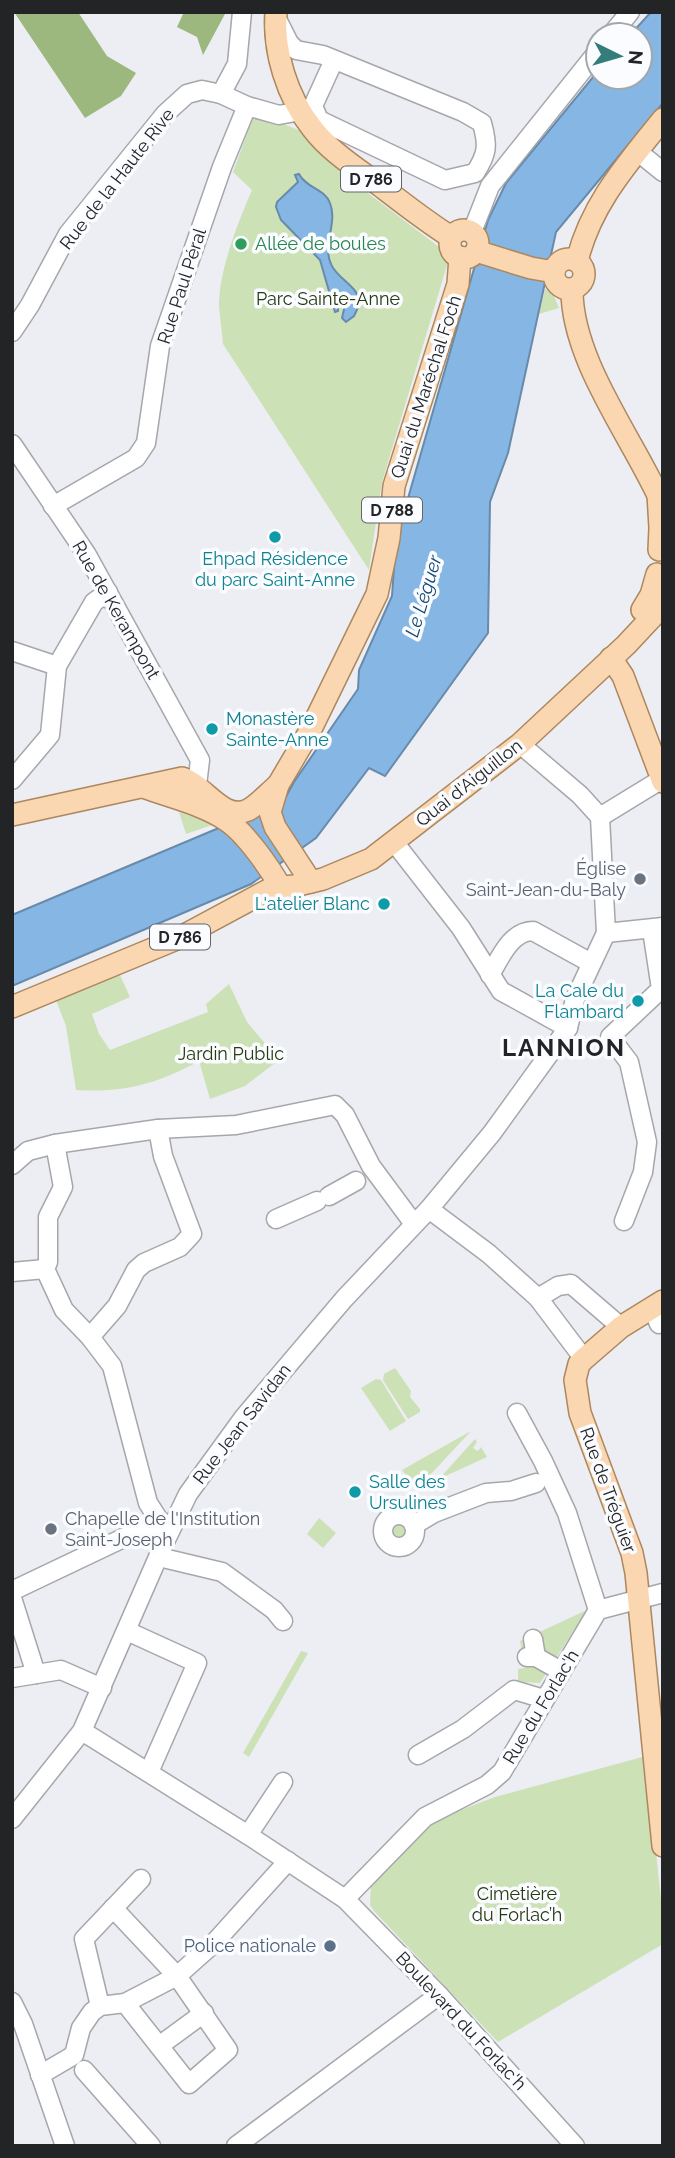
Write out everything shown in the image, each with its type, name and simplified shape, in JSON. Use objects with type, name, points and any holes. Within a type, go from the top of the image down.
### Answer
[{"type":"main road","name":"D 786","points":[[276,14],[276,43],[285,75],[300,111],[327,145],[467,246],[531,268],[552,271]]},
{"type":"main road","points":[[578,261],[586,231],[602,200],[663,119]]},
{"type":"main road","name":"Quai du Maréchal Foch","points":[[262,809],[311,729],[377,594],[389,538],[394,486],[458,284],[467,246]]},
{"type":"main road","points":[[565,259],[578,261],[584,269],[584,280],[577,288],[572,289],[559,285],[552,271],[565,259]]},
{"type":"main road","points":[[572,289],[572,306],[583,347],[612,411],[660,500],[661,550]]},
{"type":"main road","name":"Quai d'Aiguillon","points":[[611,658],[618,637],[648,604],[660,575],[651,562],[653,555],[661,550]]},
{"type":"main road","name":"Quai d'Aiguillon","points":[[276,884],[306,873],[371,859],[520,744],[611,658],[660,607]]},
{"type":"main road","points":[[611,658],[623,676],[662,780]]},
{"type":"main road","points":[[12,815],[144,787],[193,794],[230,812],[262,809],[306,873]]},
{"type":"main road","points":[[193,794],[229,822],[276,884]]},
{"type":"main road","name":"D 786","points":[[12,1007],[179,938],[276,884]]},
{"type":"main road","points":[[584,1360],[621,1327],[658,1311]]},
{"type":"main road","name":"Rue de Tréguier","points":[[584,1360],[576,1371],[577,1401],[632,1553],[655,1684],[663,1846]]},
{"type":"street","points":[[221,94],[237,64],[242,12]]},
{"type":"street","points":[[276,14],[289,43],[296,50],[328,58],[463,111],[482,123],[488,145],[483,162],[475,173],[445,180],[319,120],[313,106],[328,58]]},
{"type":"street","points":[[285,75],[302,59],[328,58]]},
{"type":"street","name":"Quai du Maréchal Foch","points":[[467,246],[490,186],[584,68]]},
{"type":"street","name":"Rue de la Haute Rive","points":[[12,332],[30,305],[68,234],[165,114],[187,94],[202,90],[221,94],[247,106],[279,115],[300,111]]},
{"type":"street","name":"Rue Paul Péral","points":[[53,506],[136,458],[146,443],[160,346],[221,170],[247,106]]},
{"type":"street","points":[[637,151],[663,172]]},
{"type":"street","name":"Rue de Kerampont","points":[[12,444],[87,555],[200,760],[193,794]]},
{"type":"street","points":[[12,780],[50,735],[57,666],[94,602],[108,592]]},
{"type":"street","points":[[12,651],[57,666]]},
{"type":"street","points":[[520,744],[580,795],[600,817],[606,933],[657,928],[662,989],[610,1037],[629,1062],[647,1142],[643,1172],[624,1221]]},
{"type":"street","points":[[600,817],[662,780]]},
{"type":"street","points":[[394,842],[461,928],[501,991],[570,1020]]},
{"type":"street","points":[[490,975],[509,944],[525,931],[534,932],[591,963]]},
{"type":"street","name":"Rue Jean Savidan","points":[[12,1819],[82,1731],[188,1494],[244,1417],[344,1299],[429,1209],[492,1133],[570,1020],[575,999],[606,933]]},
{"type":"street","points":[[12,1165],[29,1151],[55,1144],[158,1129],[236,1125],[335,1105],[345,1115],[366,1175],[414,1224]]},
{"type":"street","points":[[90,1337],[117,1306],[136,1270],[144,1263],[180,1247],[192,1234],[167,1167],[158,1129]]},
{"type":"street","points":[[55,1144],[63,1187],[48,1217],[46,1269],[64,1310],[90,1337],[112,1366],[148,1503],[169,1534]]},
{"type":"street","points":[[276,1219],[366,1175]]},
{"type":"street","points":[[429,1209],[489,1254],[538,1298],[584,1360]]},
{"type":"street","points":[[12,1272],[46,1269]]},
{"type":"street","points":[[538,1298],[558,1286],[571,1284],[621,1327]]},
{"type":"street","points":[[517,1413],[544,1480],[567,1513],[598,1610],[663,1593]]},
{"type":"street","points":[[414,1525],[434,1513],[486,1493],[511,1491],[544,1480]]},
{"type":"street","points":[[12,1591],[138,1531],[153,1530],[169,1534]]},
{"type":"street","points":[[159,1557],[222,1572],[274,1610],[283,1621]]},
{"type":"street","points":[[12,1598],[36,1674]]},
{"type":"street","name":"Rue du Forlac'h","points":[[345,1899],[425,1817],[487,1785],[502,1772],[598,1610]]},
{"type":"street","points":[[127,1631],[197,1663],[149,1772]]},
{"type":"street","points":[[532,1651],[561,1671]]},
{"type":"street","points":[[12,1678],[61,1670],[102,1688]]},
{"type":"street","points":[[418,1755],[463,1729],[514,1690],[544,1699]]},
{"type":"street","name":"Boulevard du Forlac'h","points":[[82,1731],[345,1899],[439,1996],[575,2146]]},
{"type":"street","points":[[248,1835],[283,1782]]},
{"type":"street","points":[[40,2075],[74,2055],[85,2020],[100,2006],[125,2004],[177,1976],[214,1943],[288,1861]]},
{"type":"street","points":[[100,2006],[83,1945],[84,1939],[141,1879]]},
{"type":"street","points":[[113,1908],[177,1976],[228,2050],[188,2084],[125,2004]]},
{"type":"street","points":[[236,2146],[439,1996]]},
{"type":"street","points":[[12,2002],[23,2024],[65,2146]]},
{"type":"street","points":[[159,2046],[204,2013]]},
{"type":"street","points":[[84,2070],[150,2146]]},
{"type":"green space","points":[[14,12],[78,12],[107,56],[136,73],[121,96],[85,118]]},
{"type":"green space","points":[[184,12],[226,12],[203,55],[197,37],[177,27]]},
{"type":"green space","name":"Parc Sainte-Anne","points":[[246,109],[306,133],[315,145],[360,187],[447,253],[448,262],[382,482],[369,570],[223,344],[219,306],[222,277],[235,231],[252,190],[233,172],[247,134]]},
{"type":"green space","points":[[545,289],[553,294],[559,308],[539,314]]},
{"type":"green space","points":[[179,812],[215,824],[186,834]]},
{"type":"green space","name":"Jardin Public","points":[[120,975],[130,997],[92,1014],[99,1034],[110,1050],[208,1012],[206,1004],[229,984],[247,1022],[279,1060],[245,1086],[210,1099],[199,1061],[169,1076],[140,1085],[110,1090],[76,1090],[66,1026],[56,1000],[86,986]]},
{"type":"green space","points":[[395,1368],[411,1391],[410,1397],[420,1409],[420,1412],[408,1419],[383,1380],[384,1374]]},
{"type":"green space","points":[[376,1379],[381,1380],[406,1421],[390,1431],[361,1388]]},
{"type":"green space","points":[[471,1431],[417,1489],[402,1470]]},
{"type":"green space","points":[[475,1439],[477,1442],[473,1448],[478,1451],[481,1447],[487,1457],[439,1479]]},
{"type":"green space","points":[[319,1518],[336,1533],[323,1548],[307,1534]]},
{"type":"green space","points":[[395,1521],[403,1521],[409,1531],[403,1541],[395,1541],[389,1535],[389,1527]]},
{"type":"green space","points":[[587,1610],[540,1683],[518,1682],[518,1669],[525,1668],[520,1641]]},
{"type":"green space","points":[[301,1651],[308,1653],[249,1757],[243,1753]]},
{"type":"green space","name":"Cimetière du Forlac’h","points":[[646,1756],[663,1919],[663,1944],[498,2042],[374,1911],[370,1905],[371,1884],[429,1822],[495,1797]]},
{"type":"water","name":"Le Léguer","points":[[651,12],[663,12],[663,103],[556,232],[508,453],[490,502],[488,633],[385,776],[369,768],[316,838],[251,884],[12,986],[12,915],[282,804],[294,782],[358,689],[359,670],[392,596],[396,540],[488,220],[506,183],[584,88],[584,91],[654,91],[654,21],[643,21]]},
{"type":"water","points":[[299,174],[328,198],[330,203],[332,218],[328,249],[331,264],[355,291],[360,303],[354,316],[346,322],[342,318],[344,293],[338,295],[338,311],[335,312],[320,260],[281,220],[276,207],[277,202],[298,182],[295,175]]},
{"type":"place","name":"Allée de boules","points":[[241,244]]},
{"type":"place","name":"Ehpad Résidence du parc Saint-Anne","points":[[275,537]]},
{"type":"place","name":"Monastère Sainte-Anne","points":[[212,729]]},
{"type":"place","name":"Église Saint-Jean-du-Baly","points":[[640,879]]},
{"type":"place","name":"L'atelier Blanc","points":[[384,904]]},
{"type":"place","name":"La Cale du Flambard","points":[[638,1001]]},
{"type":"place","name":"Salle des Ursulines","points":[[355,1492]]},
{"type":"place","name":"Chapelle de l'Institution Saint-Joseph","points":[[51,1529]]},
{"type":"place","name":"Police nationale","points":[[330,1946]]},
{"type":"district","name":"LANNION","points":[[564,1048]]}]
